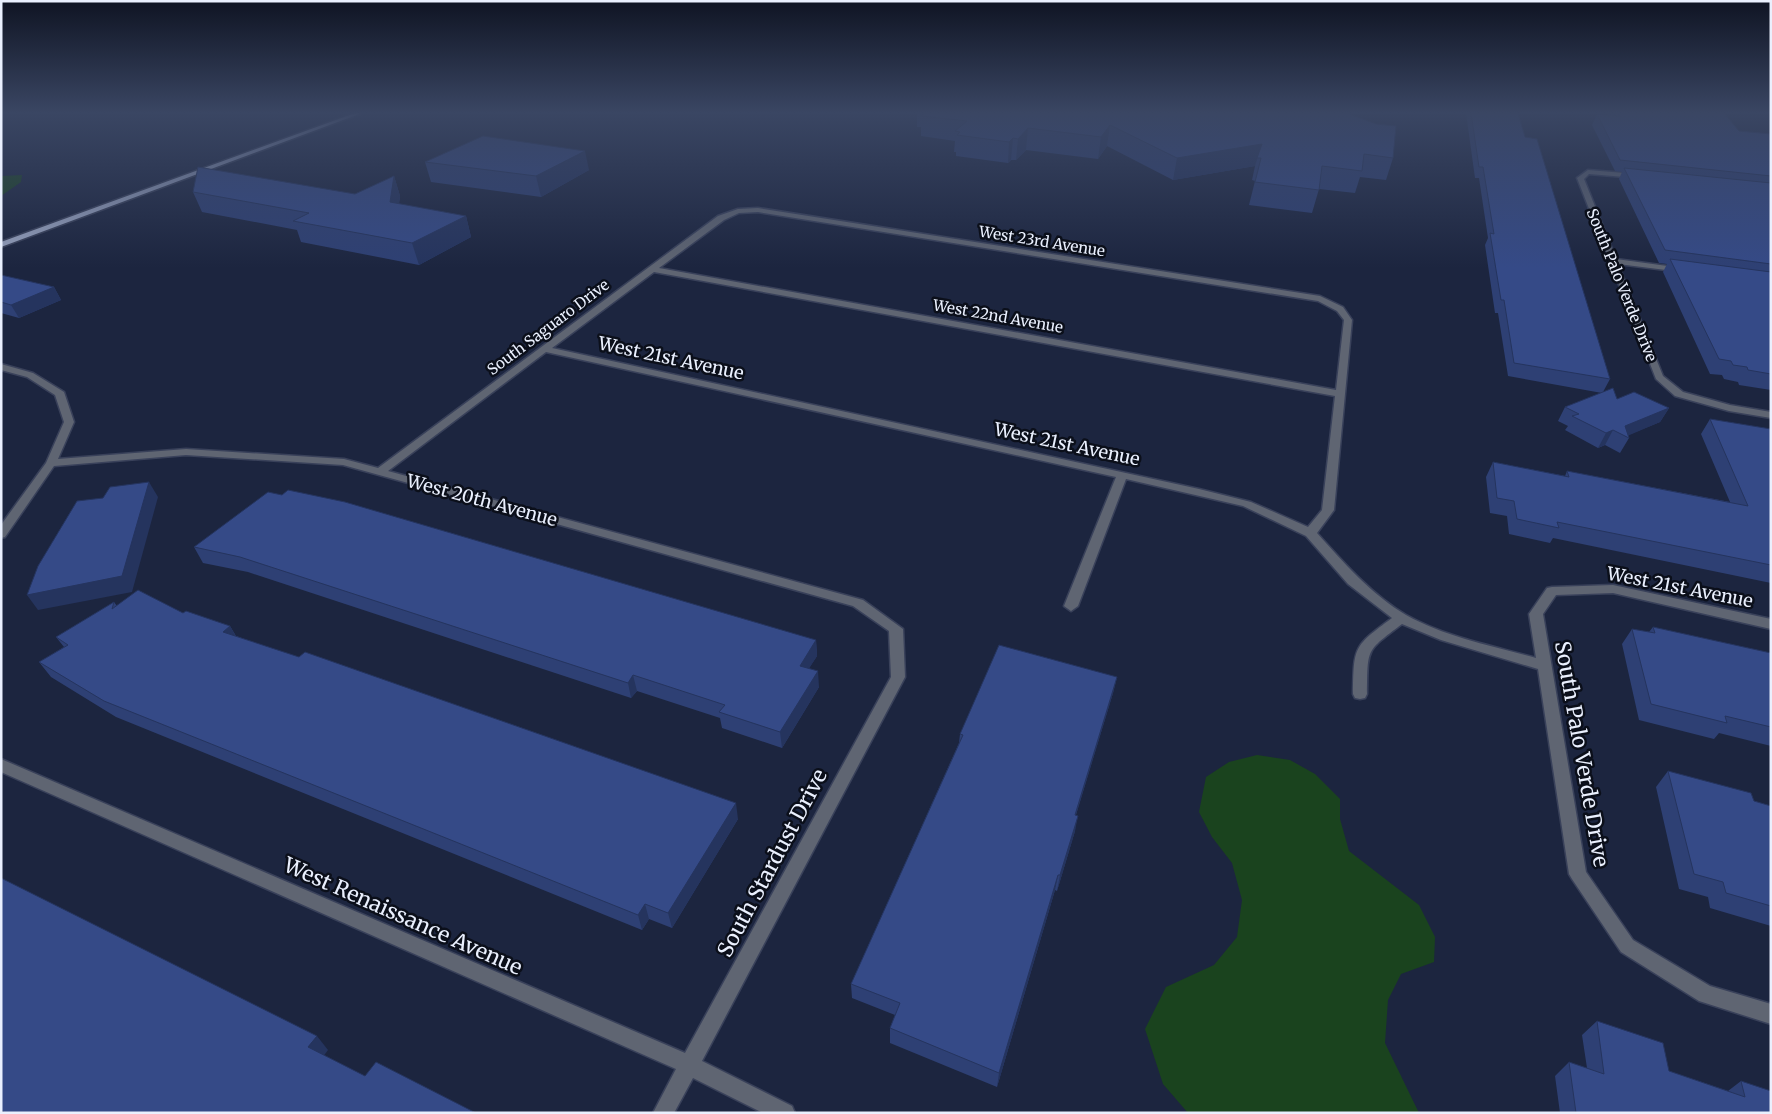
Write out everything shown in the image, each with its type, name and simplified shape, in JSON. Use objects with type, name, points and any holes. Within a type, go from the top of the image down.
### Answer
[{"type":"main road","points":[[1,245],[216,165]]},
{"type":"street","name":"South Palo Verde Drive","points":[[1646,178],[1588,172],[1580,178],[1659,377],[1679,394],[1729,408],[1771,415]]},
{"type":"street","name":"West 23rd Avenue","points":[[738,211],[758,210],[1320,298],[1340,309],[1348,320],[1340,394]]},
{"type":"street","name":"South Saguaro Drive","points":[[378,472],[721,218],[738,211]]},
{"type":"street","points":[[1612,261],[1692,271]]},
{"type":"street","name":"West 22nd Avenue","points":[[651,269],[1340,394]]},
{"type":"street","name":"West 21st Avenue","points":[[543,349],[1247,504],[1310,534],[1353,581],[1400,618],[1446,637],[1543,665]]},
{"type":"street","points":[[1,367],[30,375],[60,394],[68,422],[51,463],[1,534]]},
{"type":"street","points":[[1310,534],[1328,510],[1340,394]]},
{"type":"street","name":"West 20th Avenue","points":[[51,463],[186,452],[344,462],[858,603],[896,629]]},
{"type":"street","points":[[1071,606],[1122,475]]},
{"type":"street","name":"West 21st Avenue","points":[[1552,591],[1613,589],[1771,624]]},
{"type":"street","name":"South Palo Verde Drive","points":[[1552,591],[1536,614],[1578,874],[1627,946],[1706,994],[1771,1014]]},
{"type":"street","points":[[1360,694],[1361,655],[1370,640],[1400,618]]},
{"type":"street","name":"South Stardust Drive","points":[[663,1113],[898,677],[896,629]]},
{"type":"street","name":"West Renaissance Avenue","points":[[1,765],[689,1065],[785,1113]]},
{"type":"green space","points":[[22,175],[21,182],[1,196],[1,176]]},
{"type":"green space","points":[[1257,755],[1290,760],[1315,774],[1340,799],[1340,819],[1349,851],[1419,905],[1435,937],[1434,962],[1401,974],[1388,1000],[1385,1043],[1419,1113],[1188,1113],[1163,1084],[1145,1029],[1166,987],[1214,965],[1237,937],[1242,900],[1232,863],[1212,837],[1199,812],[1206,777],[1229,762]]},
{"type":"building","points":[[449,165],[558,165],[536,176]]},
{"type":"building","points":[[1259,165],[1363,165],[1362,171],[1322,166],[1319,190],[1255,182]]},
{"type":"building","points":[[1479,165],[1545,165],[1610,379],[1514,363],[1504,300],[1501,300],[1490,233],[1494,234],[1483,167],[1479,167]]},
{"type":"building","points":[[1667,165],[1771,165],[1771,176]]},
{"type":"building","points":[[198,167],[355,194],[394,176],[390,202],[466,216],[412,243],[293,221],[309,213],[193,192]]},
{"type":"building","points":[[1624,168],[1771,183],[1771,264],[1665,250]]},
{"type":"building","points":[[1670,259],[1771,272],[1771,374],[1748,370],[1747,367],[1733,365],[1731,361],[1719,359]]},
{"type":"building","points":[[1,275],[54,287],[11,305],[1,302]]},
{"type":"building","points":[[1613,388],[1617,399],[1634,392],[1669,408],[1625,426],[1629,438],[1613,430],[1606,433],[1572,416],[1579,414],[1565,407]]},
{"type":"building","points":[[1710,419],[1771,429],[1771,565],[1557,522],[1559,528],[1517,519],[1514,501],[1497,498],[1493,462],[1569,477],[1567,471],[1748,506]]},
{"type":"building","points":[[149,482],[122,576],[27,595],[38,566],[77,501],[103,498],[110,487]]},
{"type":"building","points":[[288,490],[345,502],[816,640],[800,666],[818,671],[780,732],[719,712],[725,705],[633,675],[628,683],[240,557],[194,547],[268,492],[282,495]]},
{"type":"building","points":[[138,590],[183,613],[186,611],[230,626],[223,632],[299,657],[305,652],[736,803],[668,913],[645,904],[638,915],[104,701],[39,662],[68,645],[56,637],[114,602],[112,609]]},
{"type":"building","points":[[1653,627],[1771,653],[1771,727],[1725,716],[1727,723],[1651,704],[1632,629],[1655,633]]},
{"type":"building","points":[[999,645],[1117,677],[1075,815],[1078,816],[1060,875],[1058,875],[999,1073],[890,1028],[900,1003],[851,984],[963,735],[960,734]]},
{"type":"building","points":[[1668,771],[1751,793],[1754,801],[1771,806],[1771,906],[1726,893],[1723,882],[1694,874]]},
{"type":"building","points":[[1,878],[317,1036],[308,1047],[365,1076],[376,1062],[476,1113],[5,1113],[1,1110]]},
{"type":"building","points":[[1597,1021],[1663,1043],[1669,1071],[1745,1097],[1741,1081],[1771,1091],[1771,1113],[1576,1113],[1569,1062],[1604,1074]]}]
